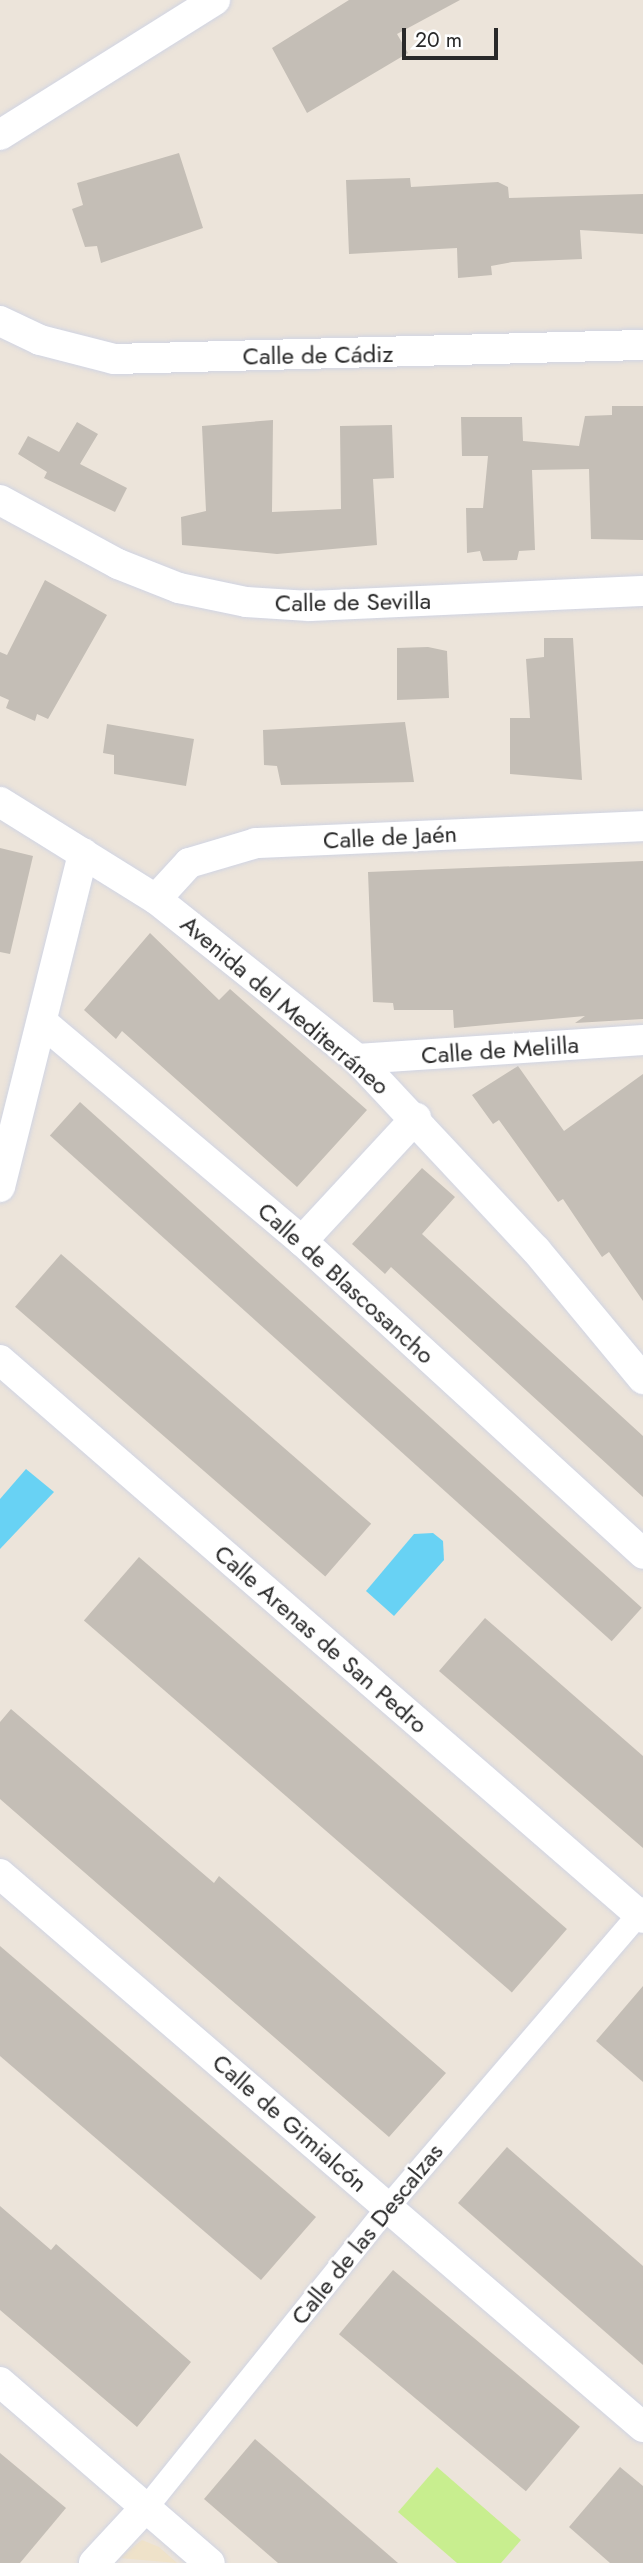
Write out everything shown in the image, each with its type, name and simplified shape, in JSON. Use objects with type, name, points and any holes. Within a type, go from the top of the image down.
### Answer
[{"type":"street","points":[[0,135],[215,0]]},
{"type":"street","name":"Calle de Cádiz","points":[[0,321],[40,340],[114,359],[643,345]]},
{"type":"street","name":"Calle de Sevilla","points":[[0,500],[118,564],[179,588],[246,602],[309,607],[643,591]]},
{"type":"street","name":"Avenida del Mediterráneo","points":[[0,802],[156,899],[357,1059],[416,1118],[643,1379]]},
{"type":"street","name":"Calle de Jaén","points":[[156,899],[189,863],[256,843],[643,826]]},
{"type":"street","points":[[0,1187],[83,853]]},
{"type":"street","name":"Calle de Blascosancho","points":[[42,1022],[303,1241],[643,1554]]},
{"type":"street","name":"Calle de Melilla","points":[[357,1059],[643,1040]]},
{"type":"street","points":[[303,1241],[416,1118]]},
{"type":"street","name":"Calle Arenas de San Pedro","points":[[0,1360],[641,1913]]},
{"type":"street","name":"Calle de Gimialcón","points":[[0,1874],[643,2427]]},
{"type":"street","name":"Calle de las Descalzas","points":[[94,2563],[146,2507],[388,2207],[641,1913]]},
{"type":"street","points":[[0,2382],[211,2563]]},
{"type":"shaded area","points":[[142,2540],[159,2547],[177,2563],[119,2558]]},
{"type":"green space","points":[[437,2467],[521,2540],[501,2563],[457,2563],[398,2512]]},
{"type":"water","points":[[26,1469],[54,1492],[0,1549],[0,1499]]},
{"type":"water","points":[[433,1533],[443,1541],[444,1560],[394,1616],[366,1591],[414,1534]]},
{"type":"building","points":[[349,0],[460,0],[397,34],[408,53],[307,113],[272,48]]},
{"type":"building","points":[[179,153],[203,228],[101,263],[97,246],[85,247],[72,209],[83,205],[77,183]]},
{"type":"building","points":[[410,178],[411,187],[498,182],[508,187],[509,198],[643,194],[643,234],[580,230],[582,259],[512,262],[491,266],[492,275],[458,278],[457,248],[349,254],[346,180]]},
{"type":"building","points":[[612,406],[643,406],[643,540],[591,539],[589,469],[532,470],[535,550],[519,551],[517,560],[483,561],[480,551],[467,553],[466,508],[483,508],[488,456],[462,456],[461,417],[522,417],[523,441],[579,446],[585,416],[612,415]]},
{"type":"building","points":[[273,420],[272,512],[341,509],[340,426],[392,425],[394,478],[373,479],[377,545],[277,554],[182,545],[181,517],[206,511],[202,426]]},
{"type":"building","points":[[77,422],[98,434],[80,464],[127,488],[115,512],[44,478],[47,472],[18,454],[28,436],[59,452]]},
{"type":"building","points":[[45,580],[107,615],[48,719],[37,714],[35,721],[6,708],[9,700],[0,696],[0,652],[7,655]]},
{"type":"building","points":[[544,638],[573,638],[582,780],[510,774],[510,718],[530,718],[526,659],[544,657]]},
{"type":"building","points":[[428,647],[447,651],[449,698],[397,700],[397,648]]},
{"type":"building","points":[[405,722],[414,782],[281,785],[277,766],[264,765],[263,730]]},
{"type":"building","points":[[107,724],[194,739],[186,786],[114,774],[114,755],[103,753]]},
{"type":"building","points":[[0,848],[33,856],[10,954],[0,952]]},
{"type":"building","points":[[643,861],[643,1019],[575,1023],[585,1016],[454,1028],[453,1010],[394,1010],[393,1003],[373,1002],[368,872]]},
{"type":"building","points":[[150,933],[219,1000],[230,989],[367,1110],[297,1187],[122,1031],[116,1039],[84,1010]]},
{"type":"building","points":[[518,1066],[564,1131],[643,1074],[643,1301],[609,1252],[602,1257],[563,1199],[558,1202],[499,1120],[493,1124],[472,1095]]},
{"type":"building","points":[[80,1102],[642,1608],[612,1641],[50,1135]]},
{"type":"building","points":[[422,1168],[455,1197],[422,1234],[643,1436],[643,1497],[391,1267],[385,1274],[352,1244]]},
{"type":"building","points":[[61,1254],[371,1524],[325,1576],[15,1307]]},
{"type":"building","points":[[139,1557],[567,1929],[512,1992],[84,1620]]},
{"type":"building","points":[[485,1618],[643,1756],[643,1848],[439,1671]]},
{"type":"building","points":[[11,1709],[214,1883],[219,1876],[446,2073],[389,2137],[0,1799],[0,1722]]},
{"type":"building","points":[[0,1946],[316,2217],[261,2280],[0,2056]]},
{"type":"building","points":[[643,1986],[643,2082],[596,2041]]},
{"type":"building","points":[[507,2147],[643,2266],[643,2365],[458,2203]]},
{"type":"building","points":[[0,2206],[51,2250],[56,2244],[191,2362],[137,2427],[0,2310]]},
{"type":"building","points":[[393,2270],[580,2427],[526,2491],[339,2334]]},
{"type":"building","points":[[255,2439],[398,2563],[278,2563],[204,2499]]},
{"type":"building","points":[[0,2453],[66,2508],[20,2563],[0,2563]]},
{"type":"building","points":[[620,2467],[643,2486],[643,2563],[610,2563],[569,2527]]}]
